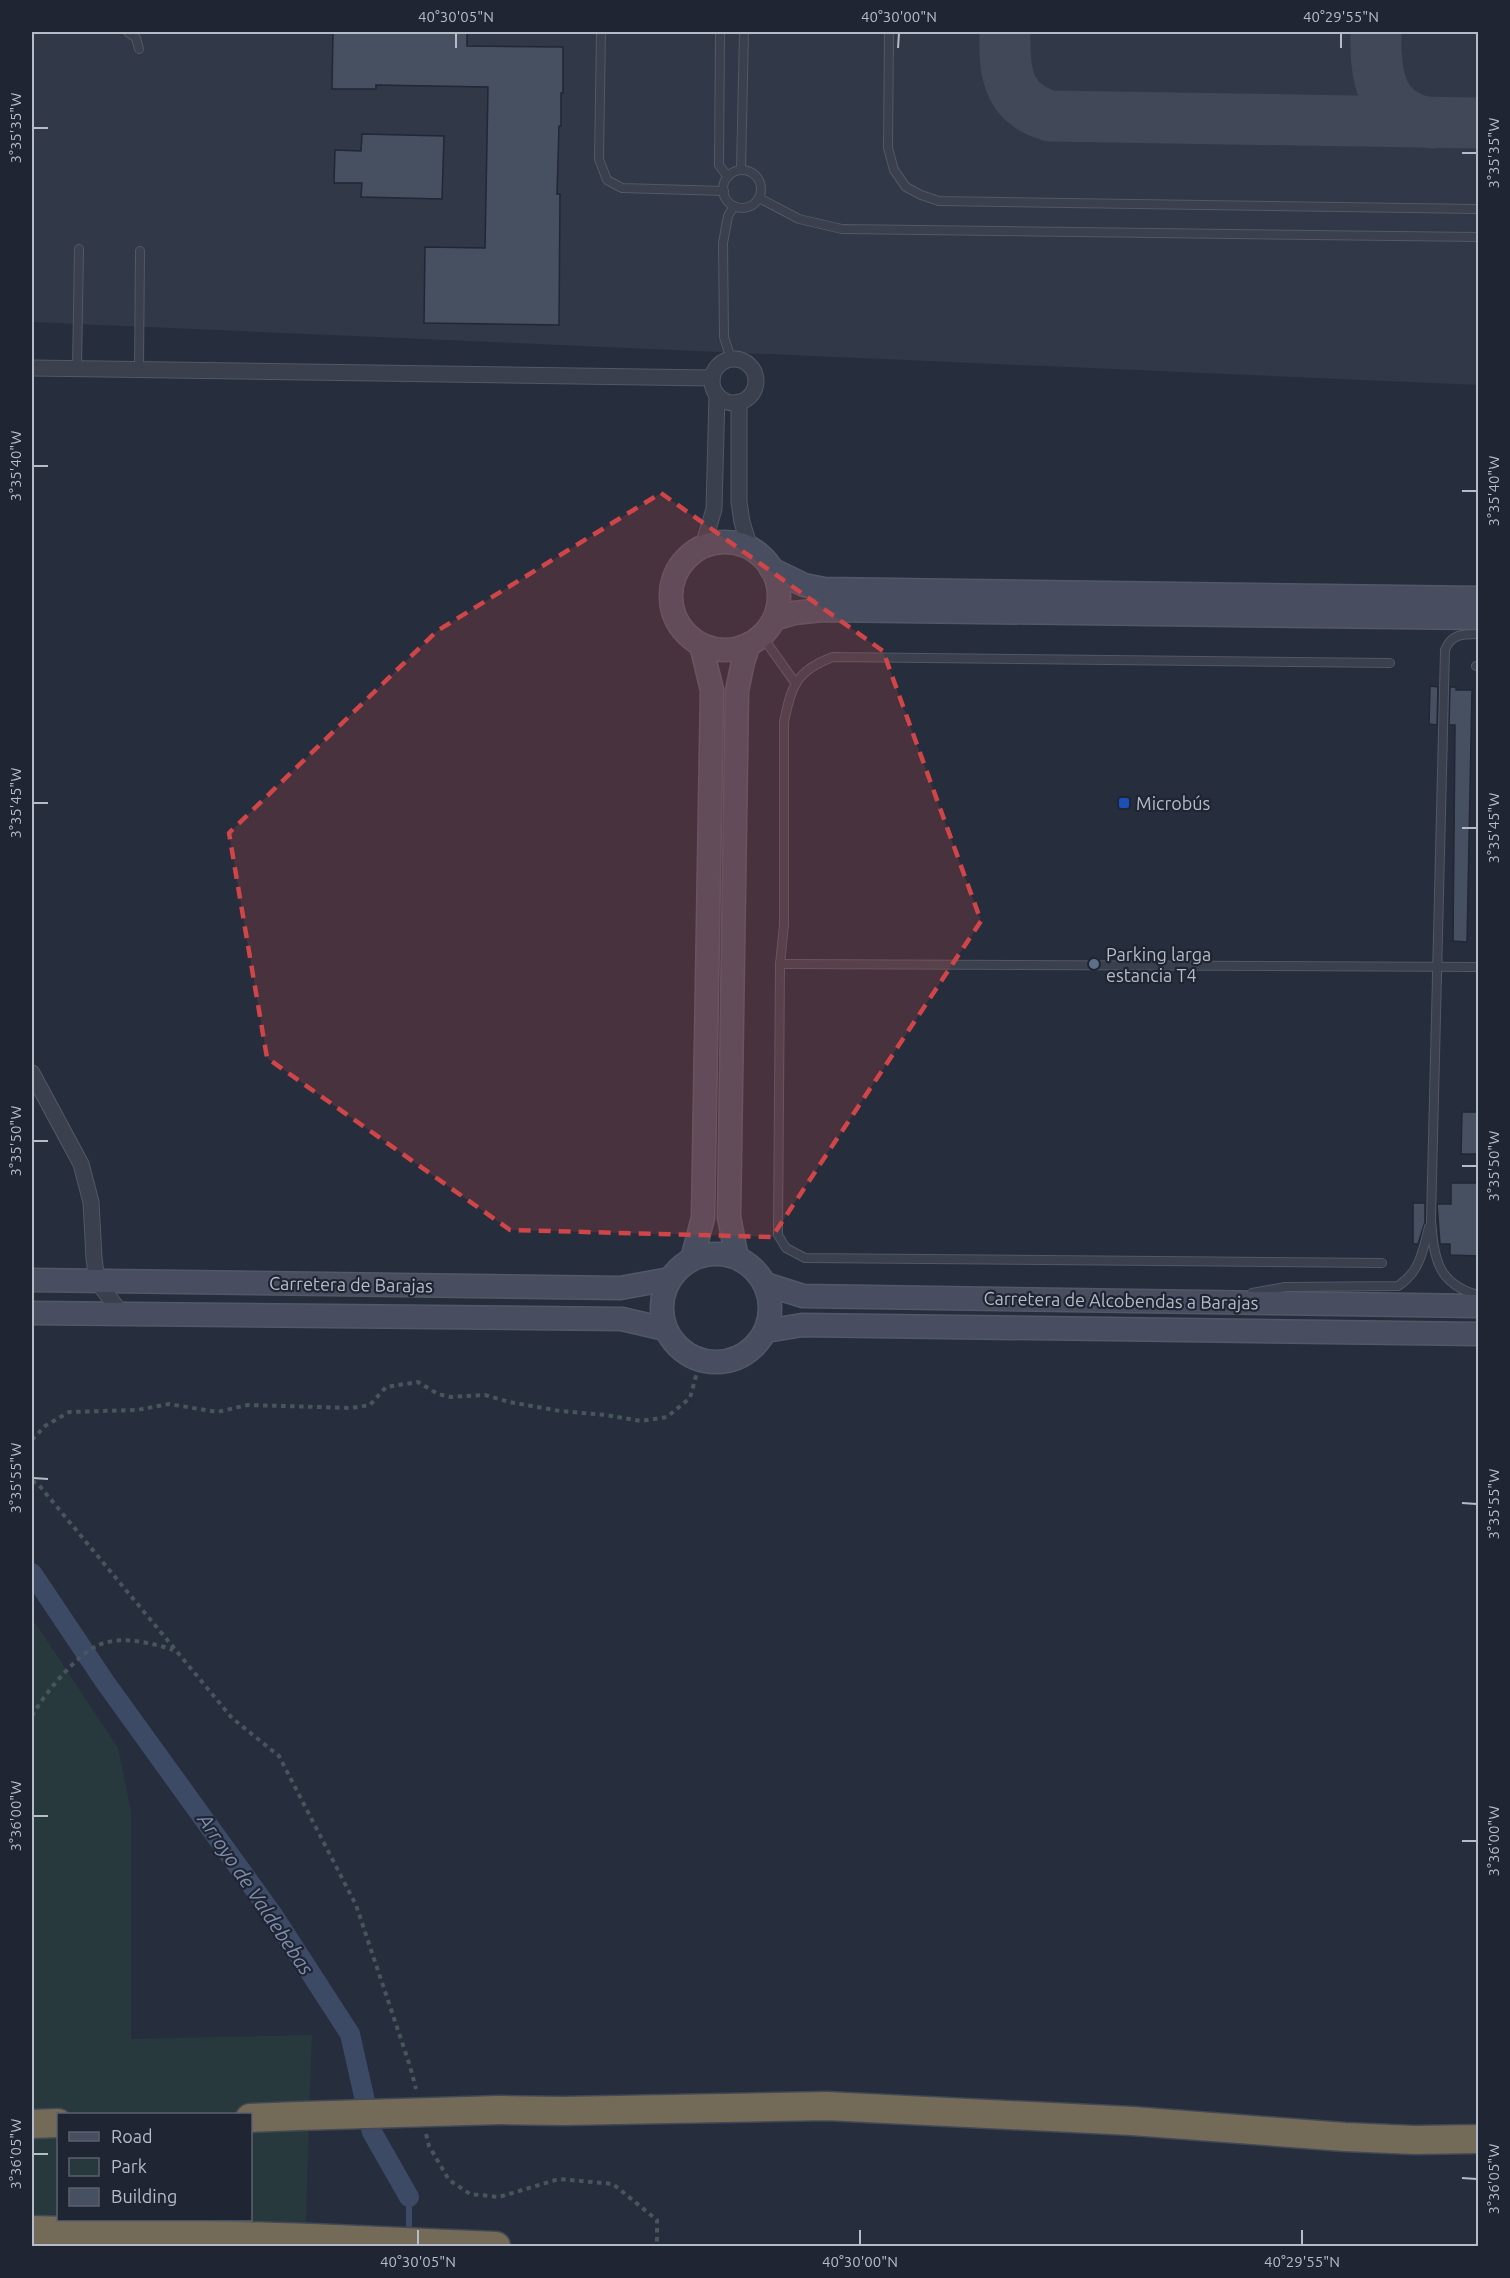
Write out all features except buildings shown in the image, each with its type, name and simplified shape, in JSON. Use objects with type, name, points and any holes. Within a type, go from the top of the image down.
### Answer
[{"type":"highway","points":[[252,2118],[500,2110],[826,2106],[1132,2121],[1345,2137],[1415,2140],[1479,2139]]},
{"type":"highway","points":[[32,2124],[57,2123]]},
{"type":"highway","points":[[32,2230],[312,2238],[496,2247]]},
{"type":"street","points":[[703,546],[714,509],[717,395],[712,378],[718,365],[730,358],[746,361],[755,373],[755,388],[746,400],[727,402],[717,395]]},
{"type":"street","points":[[32,369],[712,378]]},
{"type":"street","points":[[739,402],[739,502],[750,548]]},
{"type":"street","points":[[737,1258],[729,1216],[737,691],[743,662],[762,633],[779,603],[771,568],[750,548],[734,542],[718,541],[703,546],[688,555],[677,569],[671,585],[671,603],[676,620],[686,634],[701,645],[725,650],[762,633],[794,613],[822,610],[1479,618]]},
{"type":"street","points":[[771,568],[804,585],[824,589],[1479,598]]},
{"type":"street","points":[[692,1259],[704,1218],[712,690],[701,645]]},
{"type":"street","points":[[32,1073],[81,1164],[91,1202],[97,1281],[121,1313]]},
{"type":"street","points":[[715,1254],[737,1258],[758,1273],[765,1284],[770,1299],[770,1315],[766,1331],[756,1346],[742,1357],[724,1363],[706,1363],[689,1356],[674,1345],[664,1329],[661,1312],[663,1295],[670,1279],[679,1267],[692,1259],[715,1254]]},
{"type":"street","name":"Carretera de Barajas","points":[[32,1281],[620,1288],[670,1279]]},
{"type":"street","name":"Carretera de Alcobendas a Barajas","points":[[765,1284],[803,1296],[1479,1306]]},
{"type":"street","name":"Carretera de Barajas","points":[[32,1312],[622,1319],[664,1329]]},
{"type":"street","name":"Carretera de Alcobendas a Barajas","points":[[766,1331],[802,1325],[1479,1334]]},
{"type":"lane","points":[[128,32],[136,38],[139,49]]},
{"type":"lane","points":[[601,32],[599,159],[607,180],[622,188],[724,191]]},
{"type":"lane","points":[[720,32],[719,165],[728,177]]},
{"type":"lane","points":[[741,170],[744,32]]},
{"type":"lane","points":[[889,32],[888,148],[894,170],[906,187],[939,201],[1479,209]]},
{"type":"lane","points":[[741,170],[757,177],[761,187],[759,198],[745,208],[734,206],[725,197],[724,191],[728,177],[741,170]]},
{"type":"lane","points":[[759,198],[799,219],[842,229],[1479,237]]},
{"type":"lane","points":[[730,358],[724,337],[723,243],[728,216],[734,206]]},
{"type":"lane","points":[[77,369],[79,249]]},
{"type":"lane","points":[[139,370],[141,251]]},
{"type":"lane","points":[[762,633],[796,684]]},
{"type":"lane","points":[[1479,634],[1456,636],[1450,639],[1445,650],[1431,1220],[1435,1255],[1442,1272],[1454,1285],[1479,1294]]},
{"type":"lane","points":[[1382,1263],[805,1258],[786,1248],[778,1235],[780,964],[784,925],[784,722],[789,694],[812,665],[833,657],[1390,663]]},
{"type":"lane","points":[[780,964],[1479,967]]},
{"type":"lane","points":[[1202,1302],[1285,1287],[1398,1286],[1412,1274],[1420,1260],[1431,1220]]},
{"type":"path","points":[[32,1440],[45,1426],[69,1412],[137,1410],[169,1404],[217,1412],[248,1405],[352,1408],[370,1405],[386,1387],[417,1382],[438,1394],[451,1397],[485,1395],[508,1402],[560,1411],[641,1421],[667,1417],[690,1398],[700,1361]]},
{"type":"path","points":[[32,1481],[38,1484],[232,1718],[279,1756],[356,1905],[410,2066],[418,2100]]},
{"type":"path","points":[[32,1716],[72,1665],[100,1644],[137,1641],[174,1650]]},
{"type":"path","points":[[424,2123],[429,2146],[449,2180],[470,2194],[499,2197],[559,2180],[613,2184],[657,2220],[657,2247]]},
{"type":"highlighted area","points":[[661,493],[883,651],[981,921],[772,1237],[510,1230],[267,1058],[229,833],[437,631]]},
{"type":"shaded area","points":[[32,32],[1478,32],[1478,385],[32,322]]},
{"type":"green space","points":[[32,1618],[118,1748],[131,1811],[131,2039],[312,2035],[305,2246],[32,2246]]},
{"type":"waterway","name":"Arroyo de Valdebebas","points":[[32,1573],[105,1682],[273,1915],[350,2034],[372,2132],[409,2197]]},
{"type":"waterway","name":"Arroyo de Valdebebas","points":[[409,2197],[409,2234]]},
{"type":"taxiway","points":[[1005,32],[1007,72],[1016,94],[1036,111],[1051,116],[1478,123]]},
{"type":"taxiway","points":[[1376,32],[1377,63],[1384,91],[1401,112],[1414,119],[1432,123]]},
{"type":"place","name":"Microbús","points":[[1124,803]]},
{"type":"place","name":"Parking larga estancia T4","points":[[1094,964]]}]
